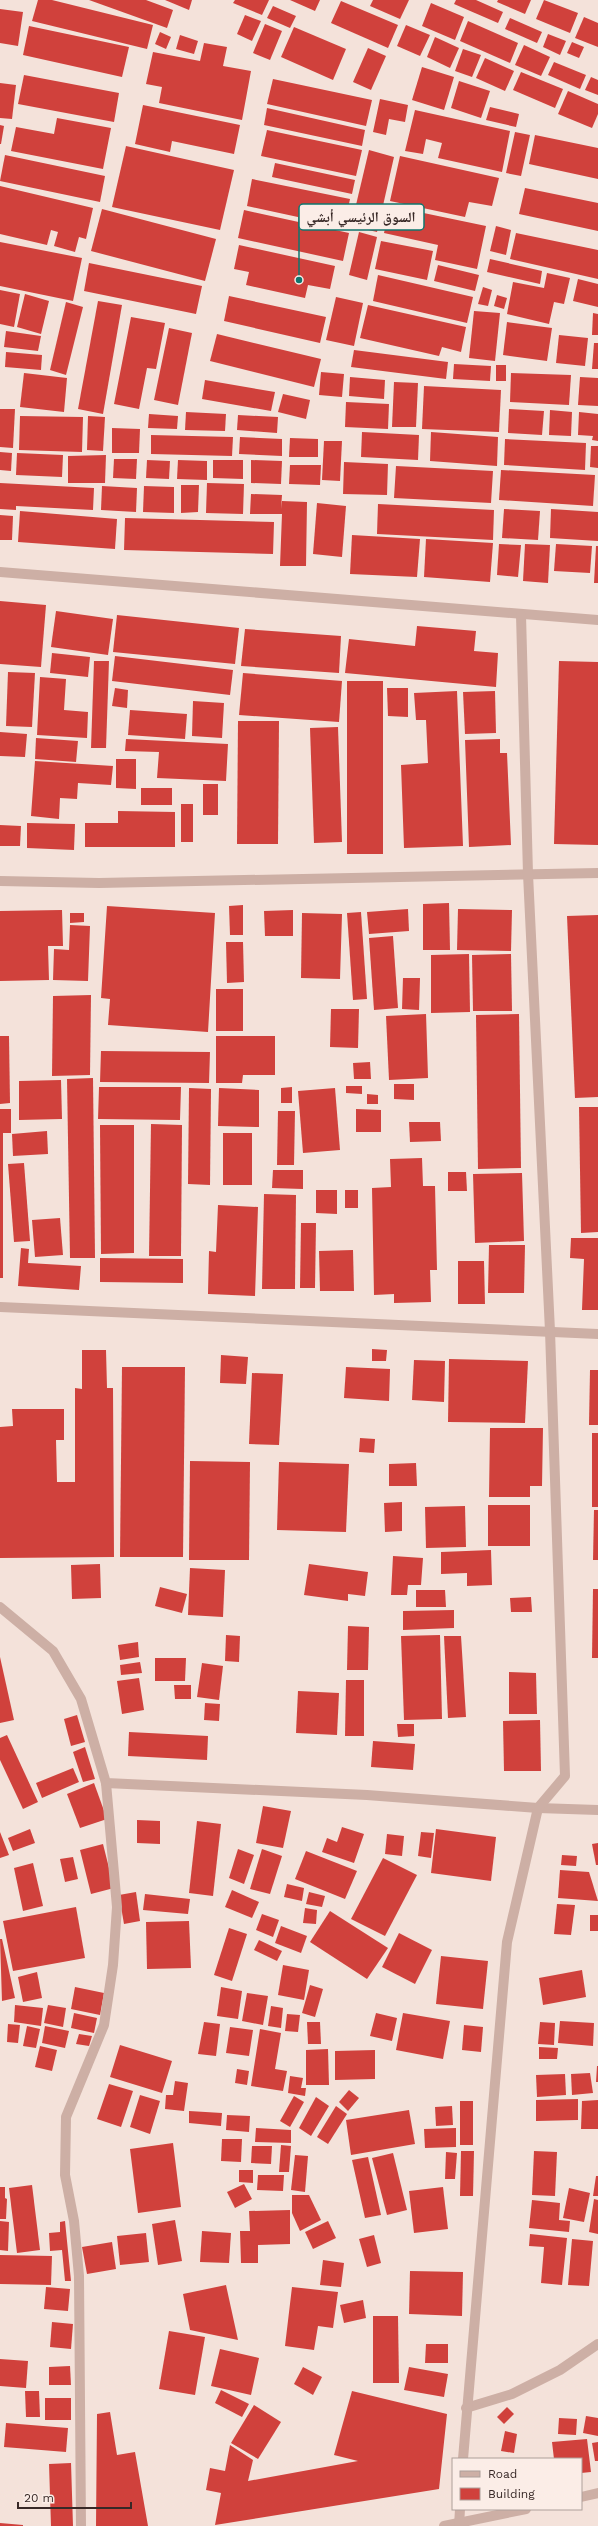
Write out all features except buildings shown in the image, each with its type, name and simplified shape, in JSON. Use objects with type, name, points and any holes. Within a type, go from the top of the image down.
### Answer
[{"type":"street","points":[[0,572],[598,620]]},
{"type":"street","points":[[463,2458],[466,2408],[507,1942],[538,1808],[565,1776],[550,1331],[528,874],[521,615]]},
{"type":"street","points":[[0,881],[107,882],[598,873]]},
{"type":"street","points":[[0,1307],[598,1334]]},
{"type":"street","points":[[0,1607],[53,1651],[81,1699],[106,1783],[117,1907],[113,1965],[104,2025],[66,2117],[64,2175],[74,2220],[79,2276],[81,2526]]},
{"type":"street","points":[[106,1783],[367,1795],[538,1808],[598,1810]]},
{"type":"street","points":[[466,2408],[512,2394],[560,2370],[598,2344]]},
{"type":"street","points":[[582,2496],[598,2493]]},
{"type":"street","points":[[460,2510],[460,2525]]},
{"type":"street","points":[[444,2526],[460,2525],[522,2510]]},
{"type":"place","name":"السوق الرئيسي أبشي","points":[[299,280]]}]
